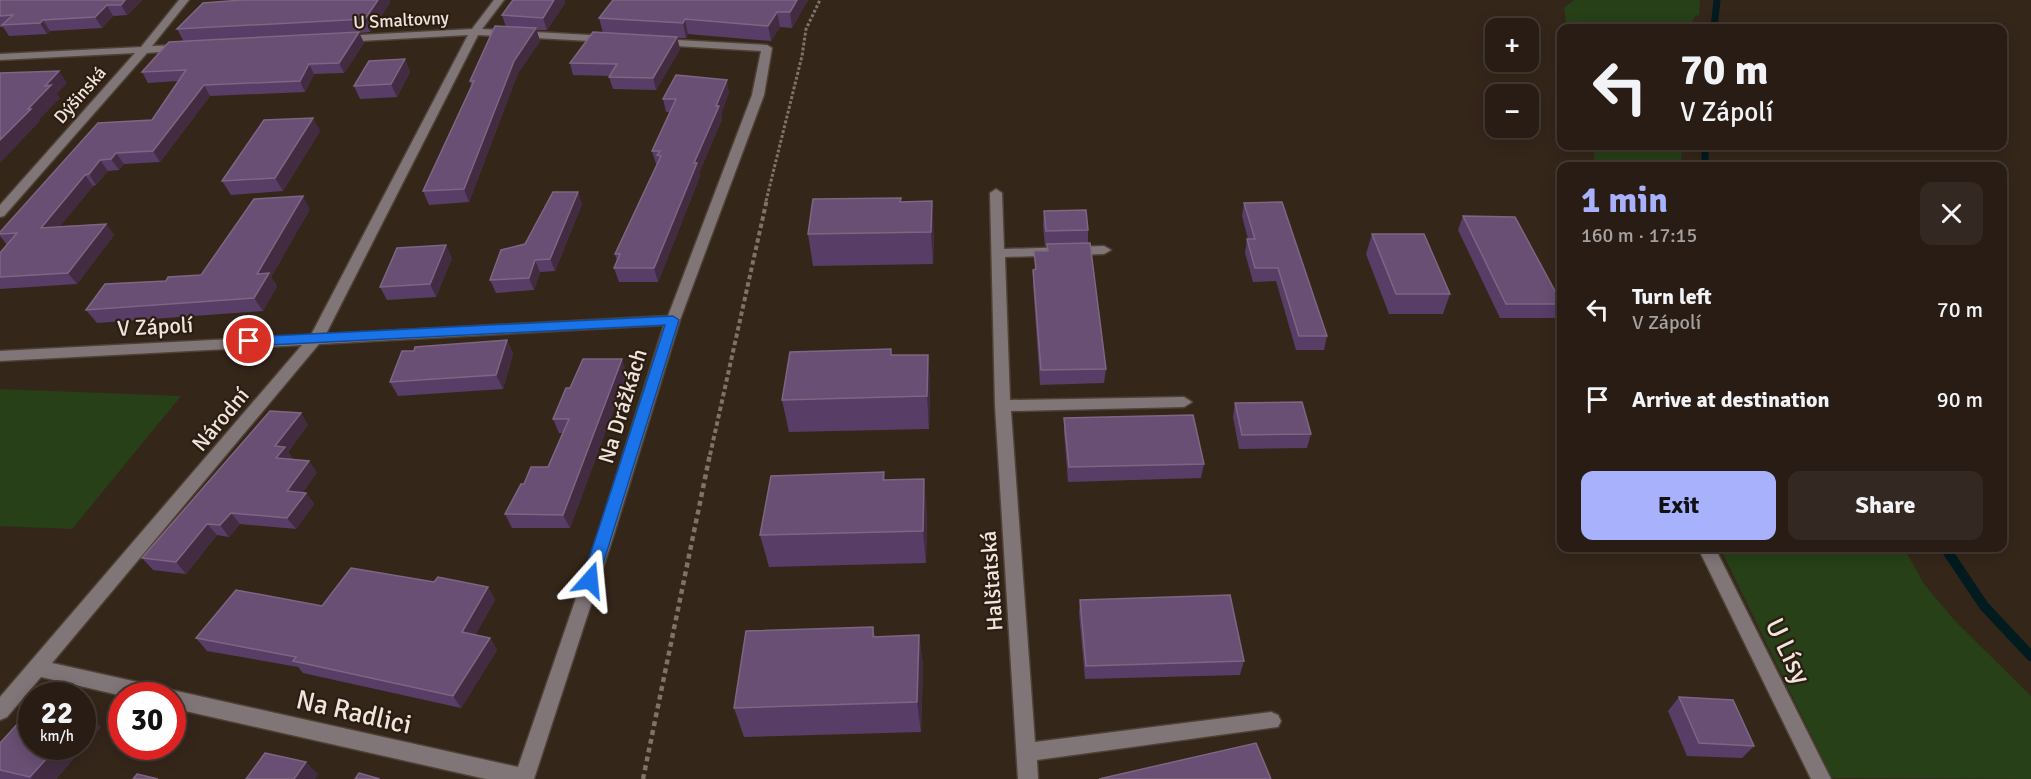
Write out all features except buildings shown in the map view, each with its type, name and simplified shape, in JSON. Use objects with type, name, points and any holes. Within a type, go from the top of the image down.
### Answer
[{"type":"street","name":"Dýšinská","points":[[0,213],[144,51],[184,0]]},
{"type":"street","name":"Národní","points":[[0,711],[317,337],[475,32],[499,0]]},
{"type":"street","name":"U Smaltovny","points":[[333,40],[475,32],[615,40]]},
{"type":"street","name":"Na Drážkách","points":[[524,779],[605,537],[673,320],[758,95],[767,48],[650,42]]},
{"type":"street","points":[[0,57],[191,48]]},
{"type":"street","name":"Halštatská","points":[[996,193],[1003,406],[1028,779]]},
{"type":"street","points":[[997,253],[1104,250]]},
{"type":"street","name":"V Zápolí","points":[[0,356],[317,337],[673,320]]},
{"type":"street","points":[[1003,406],[1184,402]]},
{"type":"street","name":"U Lísy","points":[[1709,552],[1821,779]]},
{"type":"street","points":[[38,668],[108,684]]},
{"type":"street","name":"Na Radlici","points":[[186,702],[524,779]]},
{"type":"street","points":[[1027,752],[1270,721]]},
{"type":"path","points":[[643,779],[702,493],[778,148],[802,56],[806,29],[820,0]]},
{"type":"green space","points":[[1574,0],[1700,0],[1699,15],[1695,16],[1691,24],[1566,24],[1564,8]]},
{"type":"green space","points":[[1595,150],[1682,150],[1681,162],[1593,162]]},
{"type":"green space","points":[[0,389],[181,396],[72,529],[0,526]]},
{"type":"green space","points":[[1722,552],[1906,552],[1924,584],[1955,621],[2031,696],[2031,779],[1832,778]]},
{"type":"waterway","points":[[1714,24],[1717,0]]},
{"type":"waterway","points":[[1705,150],[1705,162]]},
{"type":"waterway","points":[[1948,552],[1984,606],[2031,656]]},
{"type":"route","points":[[249,341],[673,320],[590,580]]}]
